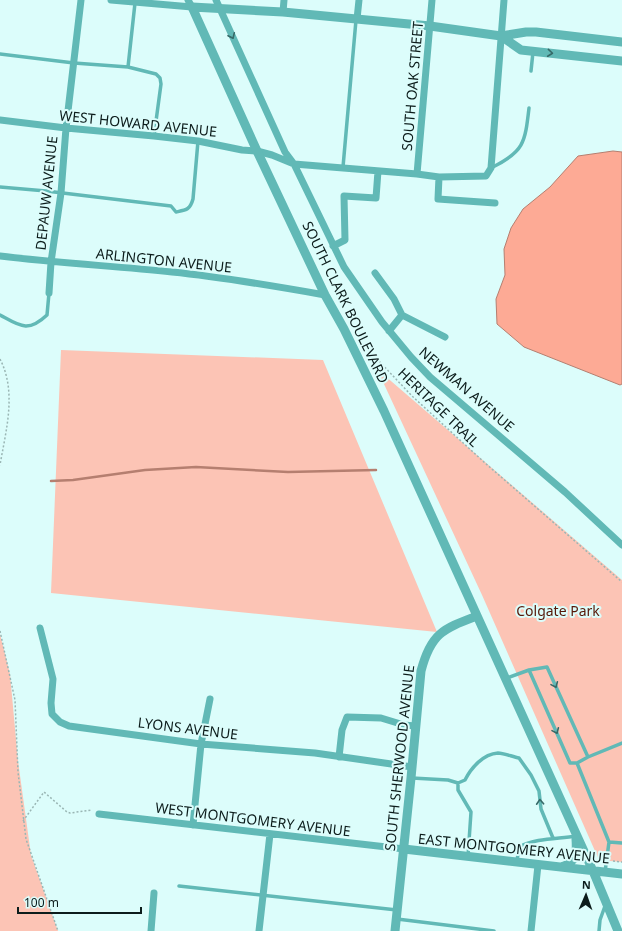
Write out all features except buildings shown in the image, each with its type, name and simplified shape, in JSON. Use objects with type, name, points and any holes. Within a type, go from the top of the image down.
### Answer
[{"type":"street","name":"DEPAUW AVENUE","points":[[50,293],[51,262],[61,193],[66,128],[81,0]]},
{"type":"street","points":[[111,0],[135,3],[218,4],[283,12],[430,26],[501,36],[536,32],[622,42]]},
{"type":"street","points":[[283,12],[284,0]]},
{"type":"street","points":[[357,19],[359,0]]},
{"type":"street","name":"SOUTH OAK STREET","points":[[417,174],[432,0]]},
{"type":"street","points":[[491,168],[504,0]]},
{"type":"street","name":"SOUTH CLARK BOULEVARD","points":[[190,4],[325,295],[344,329],[384,411],[593,871],[618,931]]},
{"type":"street","points":[[218,4],[286,152],[294,164]]},
{"type":"street","points":[[501,36],[521,50],[622,61]]},
{"type":"street","name":"WEST HOWARD AVENUE","points":[[0,120],[198,141],[242,150],[257,151],[294,164],[417,174],[439,178],[486,176],[491,168]]},
{"type":"street","name":"NEWMAN AVENUE","points":[[294,164],[344,267],[360,292],[411,358],[430,377],[566,492],[622,545]]},
{"type":"street","points":[[333,246],[344,240],[344,196],[376,198],[378,171]]},
{"type":"street","points":[[439,178],[438,199],[495,203]]},
{"type":"street","name":"ARLINGTON AVENUE","points":[[0,256],[51,262],[172,272],[247,281],[325,295]]},
{"type":"street","points":[[375,273],[394,299],[402,315],[445,337]]},
{"type":"street","points":[[389,331],[402,315]]},
{"type":"street","name":"SOUTH SHERWOOD AVENUE","points":[[395,931],[421,670],[431,643],[442,632],[477,616]]},
{"type":"street","name":"LYONS AVENUE","points":[[40,628],[53,679],[51,703],[52,714],[60,722],[69,726],[201,744],[315,753],[412,768]]},
{"type":"street","points":[[193,825],[201,744],[210,700]]},
{"type":"street","points":[[339,757],[342,730],[347,717],[381,718],[404,725],[415,726]]},
{"type":"street","name":"WEST MONTGOMERY AVENUE","points":[[99,814],[404,849]]},
{"type":"street","points":[[258,931],[270,834]]},
{"type":"street","points":[[562,867],[574,859],[576,836]]},
{"type":"street","name":"EAST MONTGOMERY AVENUE","points":[[404,849],[622,874]]},
{"type":"street","points":[[531,931],[538,865]]},
{"type":"street","points":[[151,931],[154,893]]},
{"type":"lane","points":[[128,67],[135,3]]},
{"type":"lane","points":[[343,167],[357,19]]},
{"type":"lane","points":[[531,71],[533,51]]},
{"type":"lane","points":[[0,54],[74,63],[128,67],[156,74],[160,78],[161,84],[154,136]]},
{"type":"lane","points":[[491,168],[508,160],[521,147],[527,133],[529,108]]},
{"type":"lane","points":[[0,187],[171,206],[176,212],[185,210],[190,206],[192,199],[198,141]]},
{"type":"lane","points":[[0,316],[21,326],[30,327],[39,323],[47,315],[50,293]]},
{"type":"lane","points":[[506,678],[529,670],[547,667],[588,757]]},
{"type":"lane","points":[[529,670],[570,763],[577,763],[622,743]]},
{"type":"lane","points":[[411,778],[448,780],[458,783],[465,780],[469,772],[479,761],[487,756],[498,753],[519,758],[531,775],[539,791],[541,809],[552,838]]},
{"type":"lane","points":[[577,763],[609,842],[605,872]]},
{"type":"lane","points":[[458,783],[458,790],[471,812],[468,857]]},
{"type":"lane","points":[[517,862],[519,847],[552,838],[576,836]]},
{"type":"lane","points":[[609,842],[622,843]]},
{"type":"lane","points":[[179,886],[263,895],[397,914],[463,929],[494,931]]},
{"type":"lane","points":[[598,931],[606,903]]},
{"type":"path","name":"HERITAGE TRAIL","points":[[359,340],[412,396],[473,453],[622,582]]},
{"type":"path","points":[[0,359],[7,376],[9,409],[0,465]]},
{"type":"path","points":[[0,631],[15,700],[18,772],[26,839],[58,931]]},
{"type":"path","points":[[23,821],[44,792],[67,812],[70,813],[92,810],[99,814]]},
{"type":"path","points":[[613,861],[622,862]]},
{"type":"green space","points":[[61,350],[323,360],[437,632],[51,593]]},
{"type":"green space","name":"Colgate Park","points":[[377,369],[622,580],[622,862],[599,860],[482,595]]},
{"type":"green space","points":[[0,634],[10,674],[18,761],[31,855],[58,931],[0,931]]},
{"type":"shaded area","points":[[613,151],[622,152],[622,384],[620,385],[524,347],[497,324],[496,299],[505,275],[504,249],[511,228],[523,209],[550,187],[578,156]]},
{"type":"waterway","points":[[51,481],[73,480],[145,470],[196,467],[288,472],[376,470]]}]
